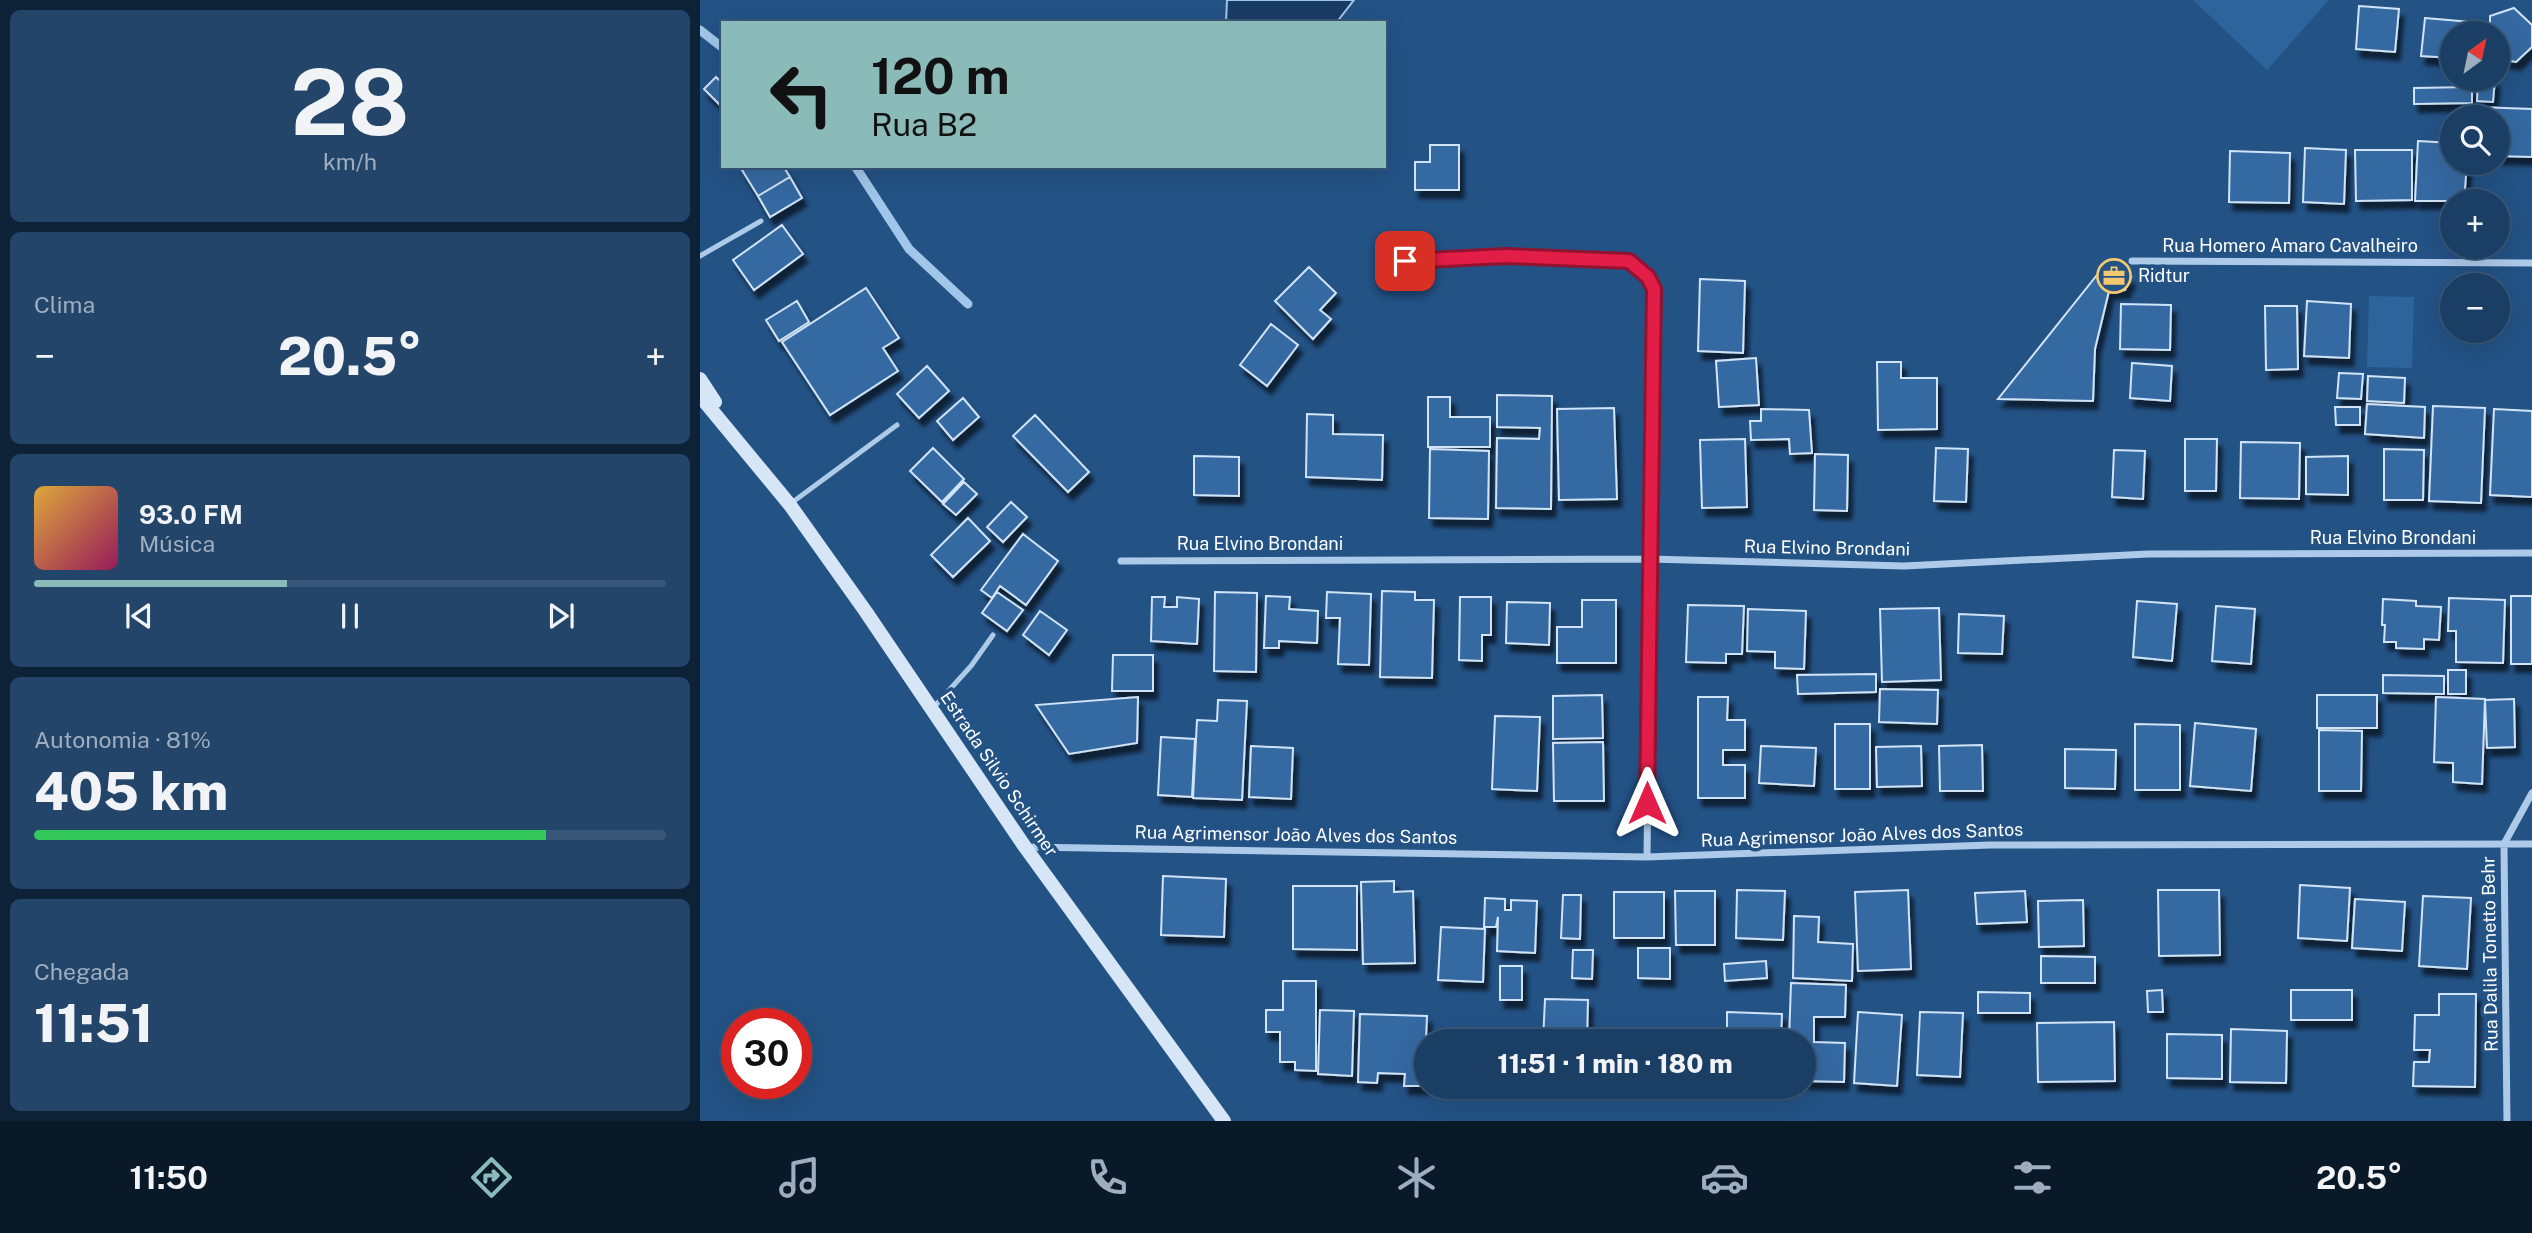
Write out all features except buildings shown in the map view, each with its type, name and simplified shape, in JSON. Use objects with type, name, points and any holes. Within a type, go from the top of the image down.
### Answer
[{"type":"street","points":[[1380,262],[1506,256],[1629,261],[1648,277],[1654,289],[1647,857]]},
{"type":"street","name":"Rua Homero Amaro Cavalheiro","points":[[2132,261],[2532,263]]},
{"type":"street","name":"Estrada Silvio Schirmer","points":[[700,379],[744,447]]},
{"type":"street","name":"Estrada Silvio Schirmer","points":[[700,396],[790,505],[1025,847],[1224,1121]]},
{"type":"street","name":"Rua Elvino Brondani","points":[[1121,561],[1649,559],[1904,566],[2148,554],[2532,553]]},
{"type":"street","name":"Rua Dalila Tonetto Behr","points":[[2507,1121],[2504,844],[2532,793]]},
{"type":"street","name":"Rua Agrimensor João Alves dos Santos","points":[[1025,847],[1647,857],[1990,845],[2532,844]]},
{"type":"lane","points":[[700,256],[761,221]]},
{"type":"lane","points":[[790,505],[898,425]]},
{"type":"lane","points":[[931,709],[971,666],[993,635]]},
{"type":"shaded area","points":[[1227,0],[1354,0],[1338,21],[1226,21]]},
{"type":"shaded area","points":[[2193,0],[2329,0],[2267,70]]},
{"type":"shaded area","points":[[2369,296],[2414,297],[2412,368],[2367,367]]},
{"type":"waterway","points":[[700,30],[721,46]]},
{"type":"waterway","points":[[856,168],[909,249],[968,304]]},
{"type":"place","name":"Ridtur","points":[[2114,276]]},
{"type":"route","points":[[1405,261],[1506,256],[1629,261],[1648,277],[1654,289],[1647,803]]}]
